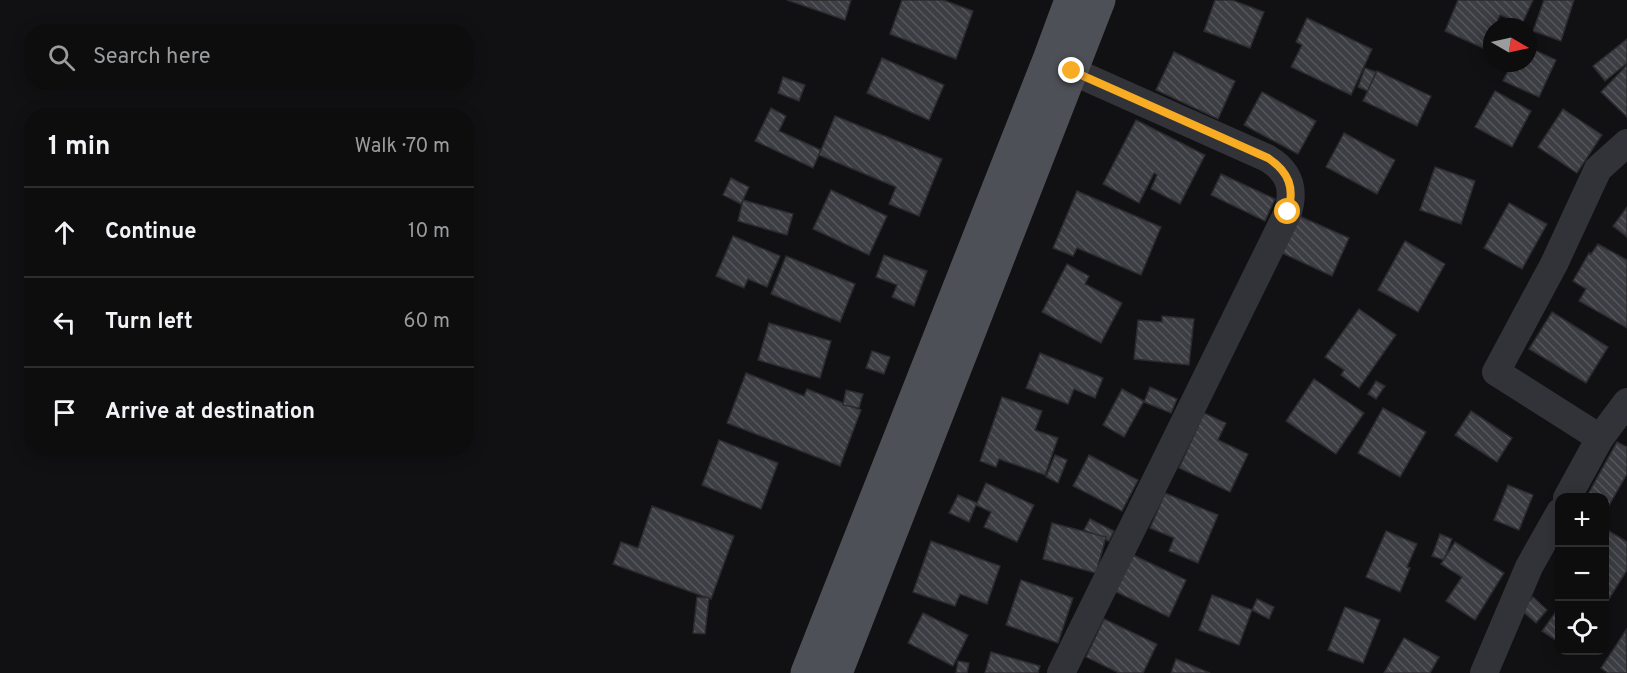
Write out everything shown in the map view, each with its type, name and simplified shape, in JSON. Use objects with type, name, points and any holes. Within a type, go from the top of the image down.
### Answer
[{"type":"main road","points":[[807,673],[1071,0]]},
{"type":"main road","points":[[836,673],[1099,0]]},
{"type":"street","points":[[1061,673],[1288,212],[1292,192],[1285,172],[1268,158],[1072,71]]},
{"type":"street","points":[[1600,438],[1496,372],[1554,264],[1599,169],[1627,143]]},
{"type":"street","points":[[1570,493],[1600,438],[1627,402]]},
{"type":"street","points":[[1484,673],[1529,567],[1555,521]]},
{"type":"building","points":[[787,0],[851,0],[845,20]]},
{"type":"building","points":[[902,0],[943,0],[973,11],[956,59],[890,34]]},
{"type":"building","points":[[1215,0],[1232,0],[1264,12],[1250,48],[1204,31]]},
{"type":"building","points":[[1458,0],[1533,0],[1525,18],[1507,18],[1500,15],[1499,18],[1483,18],[1483,48],[1445,31]]},
{"type":"building","points":[[1544,0],[1574,0],[1561,41],[1537,32],[1537,20]]},
{"type":"building","points":[[1307,18],[1372,49],[1351,95],[1291,67],[1302,45],[1296,42]]},
{"type":"building","points":[[1627,39],[1627,63],[1605,81],[1593,66]]},
{"type":"building","points":[[1537,51],[1556,60],[1539,97],[1503,81],[1508,72],[1537,72]]},
{"type":"building","points":[[1174,52],[1235,81],[1218,119],[1156,90]]},
{"type":"building","points":[[882,58],[944,85],[929,120],[867,93]]},
{"type":"building","points":[[1627,65],[1627,117],[1601,92]]},
{"type":"building","points":[[1365,68],[1376,72],[1368,91],[1358,87]]},
{"type":"building","points":[[1377,71],[1431,96],[1417,126],[1363,101]]},
{"type":"building","points":[[783,77],[805,85],[799,101],[778,93]]},
{"type":"building","points":[[1495,91],[1531,111],[1512,147],[1475,127]]},
{"type":"building","points":[[1262,92],[1316,121],[1298,154],[1244,125]]},
{"type":"building","points":[[771,108],[786,116],[779,131],[821,150],[813,168],[755,141]]},
{"type":"building","points":[[1563,109],[1602,135],[1577,173],[1538,147]]},
{"type":"building","points":[[835,116],[942,159],[919,216],[889,204],[896,187],[819,155]]},
{"type":"building","points":[[1136,120],[1205,155],[1180,204],[1151,189],[1157,175],[1154,173],[1139,203],[1103,184]]},
{"type":"building","points":[[1344,133],[1395,160],[1377,194],[1326,167]]},
{"type":"building","points":[[1435,167],[1475,181],[1461,224],[1420,210]]},
{"type":"building","points":[[1221,174],[1275,199],[1265,221],[1211,195]]},
{"type":"building","points":[[731,178],[749,187],[741,204],[723,195]]},
{"type":"building","points":[[831,190],[887,216],[869,255],[813,229]]},
{"type":"building","points":[[1077,191],[1161,227],[1141,275],[1077,248],[1073,256],[1053,248]]},
{"type":"building","points":[[743,200],[793,214],[787,235],[738,221]]},
{"type":"building","points":[[1509,203],[1547,224],[1522,269],[1484,248]]},
{"type":"building","points":[[1627,207],[1627,237],[1613,226]]},
{"type":"building","points":[[1299,216],[1349,238],[1332,276],[1282,253]]},
{"type":"building","points":[[733,236],[780,256],[767,287],[748,279],[744,288],[716,276]]},
{"type":"building","points":[[1405,241],[1445,264],[1418,312],[1378,290]]},
{"type":"building","points":[[1598,244],[1627,260],[1627,328],[1579,301],[1586,289],[1573,281],[1589,253],[1591,254]]},
{"type":"building","points":[[884,255],[927,271],[914,306],[892,297],[897,285],[876,277]]},
{"type":"building","points":[[786,256],[855,284],[840,322],[771,294]]},
{"type":"building","points":[[1067,264],[1089,276],[1085,284],[1122,303],[1101,343],[1042,312]]},
{"type":"building","points":[[1359,309],[1396,335],[1359,388],[1341,375],[1344,370],[1325,357]]},
{"type":"building","points":[[1552,312],[1608,347],[1586,383],[1529,349]]},
{"type":"building","points":[[1162,316],[1194,319],[1189,365],[1134,359],[1138,320],[1162,322]]},
{"type":"building","points":[[769,323],[831,341],[820,378],[758,360]]},
{"type":"building","points":[[872,351],[890,357],[884,374],[866,368]]},
{"type":"building","points":[[1040,353],[1103,378],[1095,398],[1074,389],[1068,404],[1026,388]]},
{"type":"building","points":[[746,373],[804,396],[807,389],[861,410],[840,466],[727,423]]},
{"type":"building","points":[[1314,379],[1364,413],[1336,454],[1286,421]]},
{"type":"building","points":[[1376,381],[1385,386],[1376,399],[1368,394]]},
{"type":"building","points":[[1150,387],[1177,399],[1171,413],[1144,402]]},
{"type":"building","points":[[1122,389],[1144,401],[1124,437],[1103,425]]},
{"type":"building","points":[[846,390],[863,394],[859,408],[843,405]]},
{"type":"building","points":[[1002,397],[1042,411],[1035,430],[1058,438],[1045,475],[999,459],[996,467],[980,461]]},
{"type":"building","points":[[1383,408],[1426,432],[1400,477],[1358,453]]},
{"type":"building","points":[[1471,411],[1512,438],[1497,462],[1455,435]]},
{"type":"building","points":[[1204,413],[1226,423],[1218,440],[1248,454],[1230,492],[1179,468]]},
{"type":"building","points":[[719,440],[778,463],[761,509],[702,485]]},
{"type":"building","points":[[1617,442],[1627,447],[1627,474],[1609,505],[1609,493],[1589,493]]},
{"type":"building","points":[[1055,455],[1067,460],[1058,483],[1046,477]]},
{"type":"building","points":[[1089,455],[1138,480],[1122,511],[1073,486]]},
{"type":"building","points":[[986,483],[1034,505],[1017,542],[984,527],[991,512],[976,505],[969,522],[949,513],[958,495],[977,503]]},
{"type":"building","points":[[1508,485],[1533,495],[1519,530],[1494,520]]},
{"type":"building","points":[[1165,493],[1218,515],[1198,563],[1169,551],[1174,538],[1150,528]]},
{"type":"building","points":[[652,506],[734,536],[711,599],[613,564],[621,542],[638,548]]},
{"type":"building","points":[[1090,519],[1114,531],[1109,541],[1084,530]]},
{"type":"building","points":[[1052,523],[1106,537],[1096,573],[1043,559]]},
{"type":"building","points":[[1386,531],[1417,544],[1400,592],[1366,577]]},
{"type":"building","points":[[1609,531],[1627,542],[1627,570],[1609,599]]},
{"type":"building","points":[[1440,534],[1452,539],[1444,560],[1432,556]]},
{"type":"building","points":[[931,541],[1000,566],[987,604],[960,594],[955,606],[913,592]]},
{"type":"building","points":[[1455,542],[1504,573],[1475,620],[1446,601],[1462,577],[1441,564]]},
{"type":"building","points":[[1131,554],[1186,580],[1169,617],[1114,591]]},
{"type":"building","points":[[1021,580],[1073,598],[1058,643],[1006,625]]},
{"type":"building","points":[[1212,595],[1252,610],[1239,645],[1199,630]]},
{"type":"building","points":[[697,597],[709,598],[705,634],[693,633]]},
{"type":"building","points":[[1533,597],[1547,610],[1536,623],[1521,610]]},
{"type":"building","points":[[1257,599],[1274,607],[1269,619],[1252,610]]},
{"type":"building","points":[[1345,607],[1380,620],[1363,663],[1328,650]]},
{"type":"building","points":[[923,613],[968,635],[953,666],[908,643]]},
{"type":"building","points":[[1555,613],[1555,640],[1542,631]]},
{"type":"building","points":[[1104,619],[1157,644],[1143,673],[1119,673],[1086,657]]},
{"type":"building","points":[[1626,630],[1627,673],[1608,673],[1601,668]]},
{"type":"building","points":[[1404,638],[1439,657],[1430,673],[1384,673]]},
{"type":"building","points":[[991,652],[1040,666],[1038,673],[985,673]]},
{"type":"building","points":[[1176,659],[1210,673],[1171,673]]},
{"type":"building","points":[[958,661],[969,663],[967,673],[956,673]]},
{"type":"route","points":[[1072,71],[1268,158],[1285,172],[1290,182],[1292,192],[1288,212]]}]
